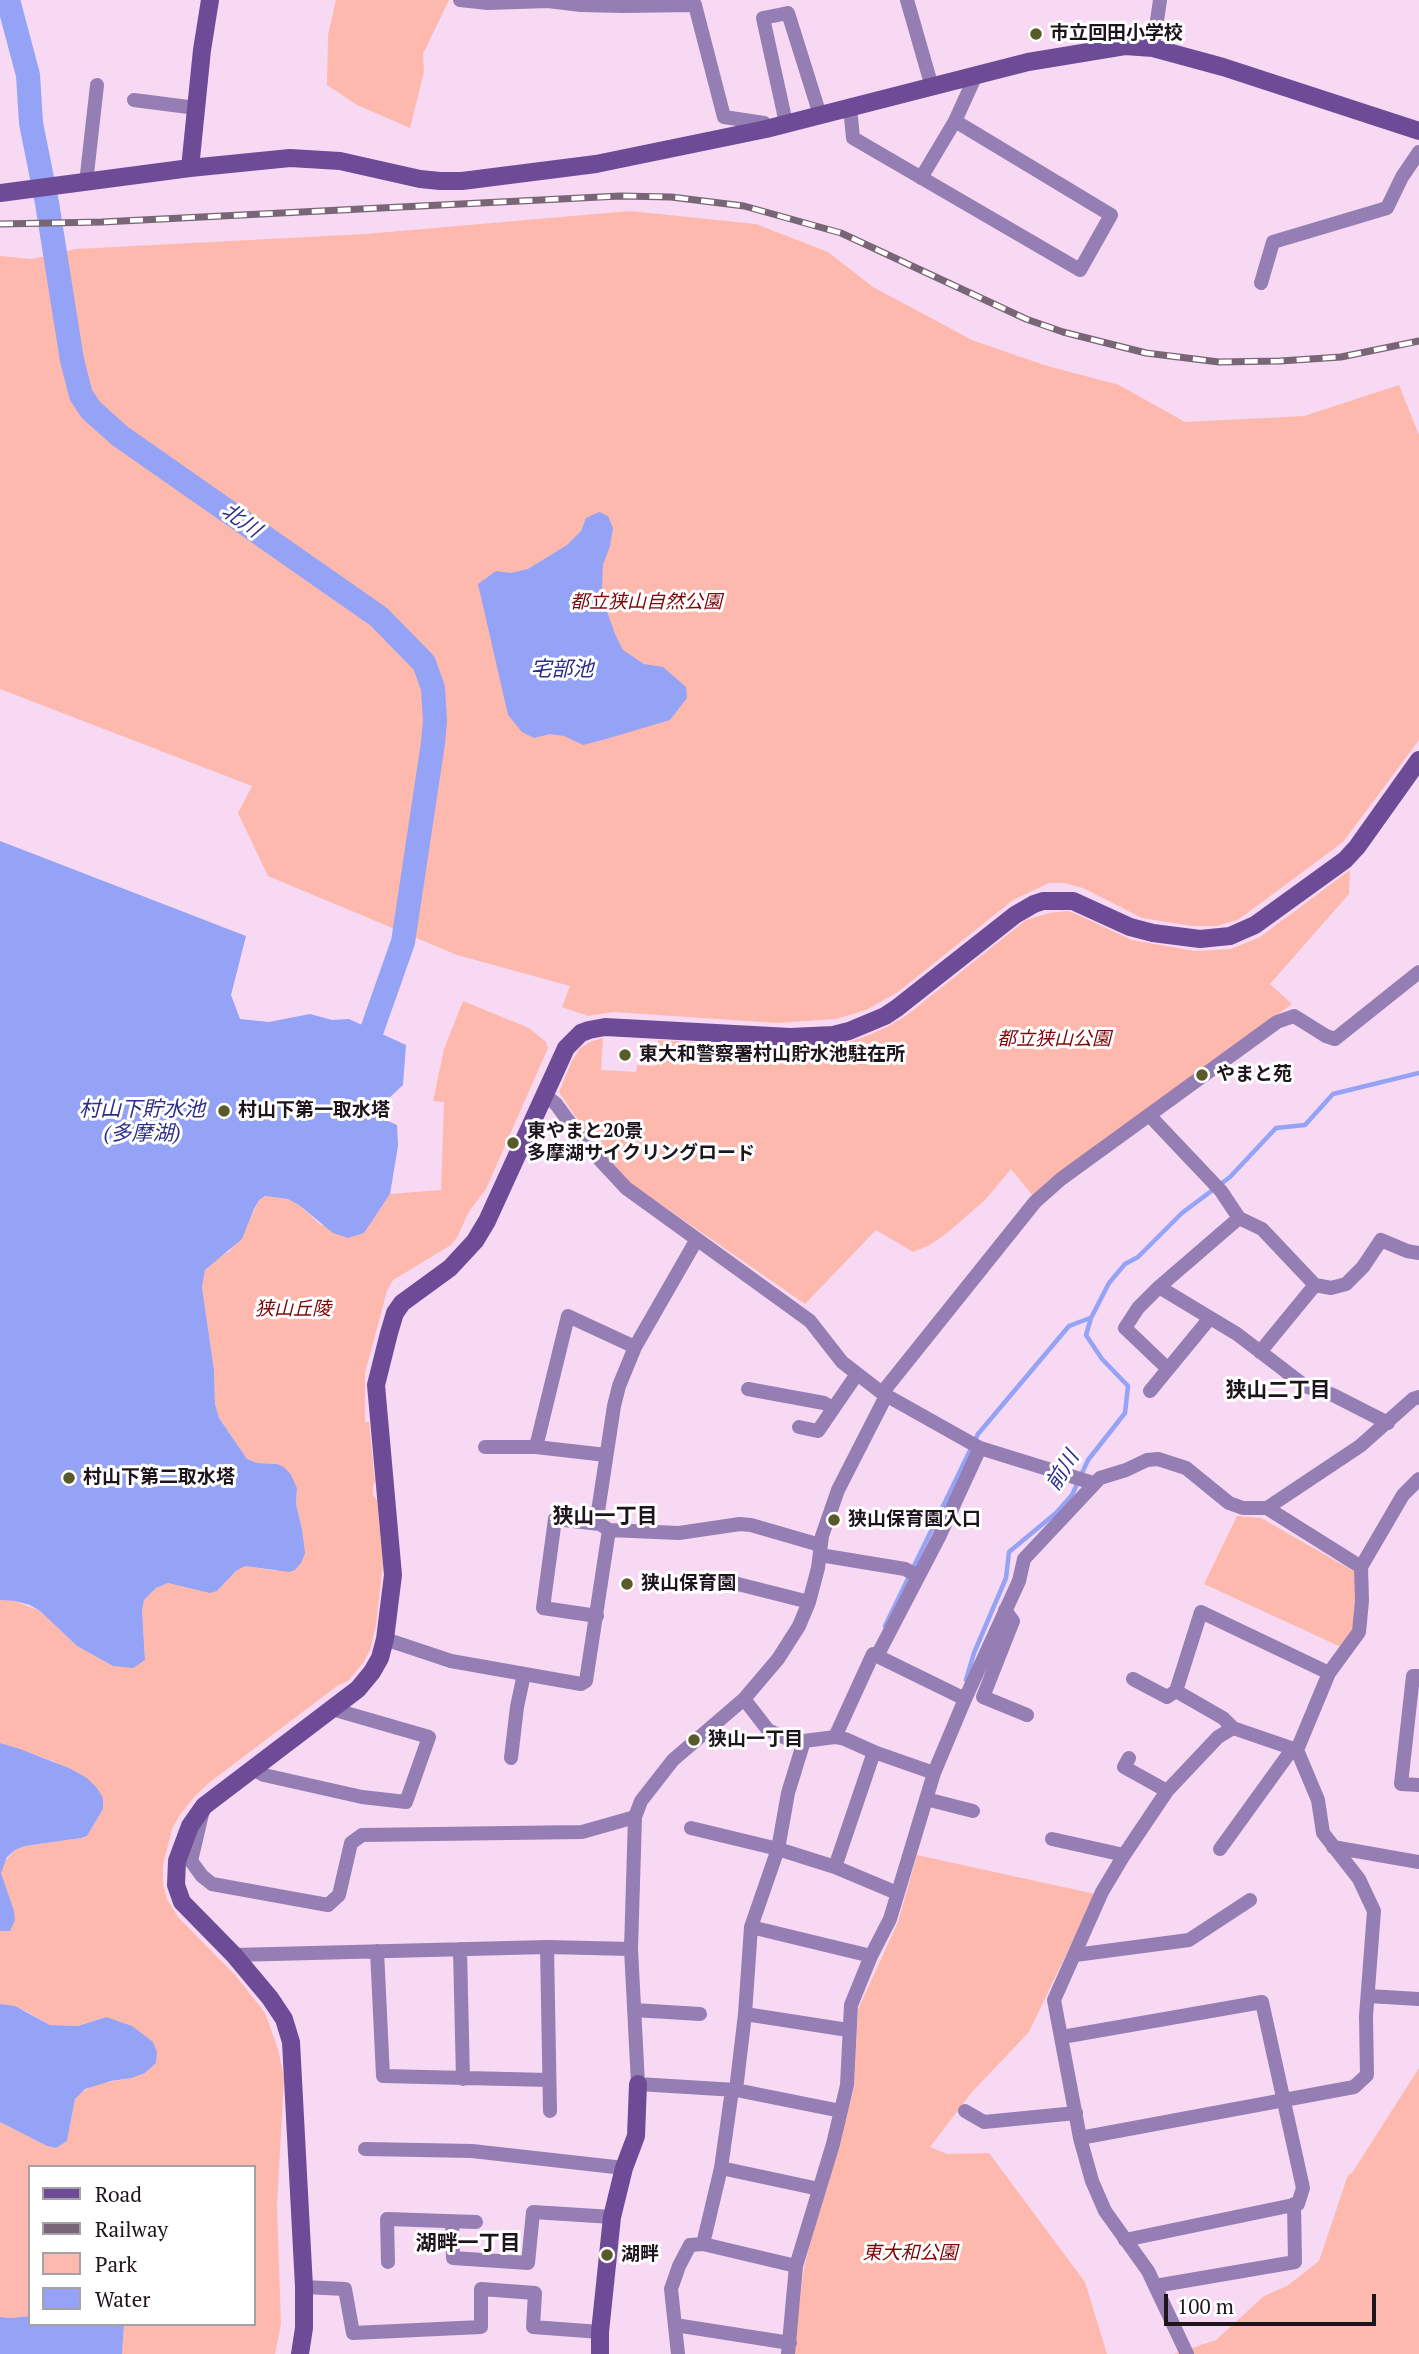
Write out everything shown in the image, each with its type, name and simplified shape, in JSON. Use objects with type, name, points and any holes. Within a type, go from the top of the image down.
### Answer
[{"type":"street","points":[[190,168],[210,0]]},
{"type":"street","points":[[460,0],[488,3],[548,1],[581,5],[695,3],[724,117],[764,123],[766,128]]},
{"type":"street","points":[[907,0],[932,87]]},
{"type":"street","points":[[1153,48],[1160,0]]},
{"type":"street","points":[[786,123],[763,18],[788,13],[820,115]]},
{"type":"street","points":[[0,193],[290,158],[366,166],[420,179],[462,181],[596,164],[766,128],[1028,62],[1125,46],[1153,48],[1223,67],[1419,131]]},
{"type":"street","points":[[921,178],[955,121],[976,75]]},
{"type":"street","points":[[86,183],[88,109],[97,85]]},
{"type":"street","points":[[134,100],[196,108]]},
{"type":"street","points":[[850,107],[853,138],[1080,270],[1111,215],[955,121]]},
{"type":"street","points":[[1261,283],[1273,242],[1387,208],[1402,177],[1419,152]]},
{"type":"street","points":[[300,2354],[304,2328],[304,2287],[291,2042],[277,2008],[234,1955],[186,1908],[176,1885],[177,1861],[183,1840],[204,1806],[366,1681],[380,1658],[386,1639],[393,1575],[376,1385],[395,1313],[402,1303],[450,1268],[475,1241],[499,1196],[566,1048],[577,1036],[589,1030],[606,1027],[805,1037],[833,1035],[886,1016],[1015,915],[1043,901],[1073,901],[1130,927],[1153,933],[1200,940],[1230,936],[1255,925],[1345,860],[1419,760]]},
{"type":"street","points":[[600,2354],[612,2217],[638,2127],[631,1949],[635,1817],[641,1801],[673,1760],[744,1699],[778,1659],[799,1626],[809,1602],[820,1550],[838,1490],[884,1394],[1035,1202],[1061,1179],[1277,1022],[1294,1016],[1325,1036],[1335,1039],[1419,972]]},
{"type":"street","points":[[544,1094],[556,1104],[586,1145],[626,1188],[810,1321],[842,1362],[884,1394],[975,1446],[1083,1480],[1126,1471],[1147,1460],[1158,1459],[1186,1468],[1229,1503],[1243,1508],[1267,1508],[1361,1567]]},
{"type":"street","points":[[1149,1115],[1216,1186],[1240,1218],[1262,1229],[1315,1286],[1331,1288],[1346,1284],[1363,1267],[1381,1240],[1419,1253]]},
{"type":"street","points":[[1168,1369],[1125,1328],[1138,1308],[1159,1287],[1240,1218]]},
{"type":"street","points":[[386,1639],[451,1661],[581,1684],[586,1681],[597,1616],[604,1527],[597,1518],[597,1510],[619,1385],[635,1347],[697,1239]]},
{"type":"street","points":[[1260,1352],[1315,1286]]},
{"type":"street","points":[[1159,1287],[1237,1334],[1305,1386],[1333,1395],[1388,1423]]},
{"type":"street","points":[[536,1447],[568,1316],[635,1347]]},
{"type":"street","points":[[1150,1391],[1210,1318]]},
{"type":"street","points":[[799,1427],[818,1431],[857,1374]]},
{"type":"street","points":[[748,1389],[824,1403],[834,1408]]},
{"type":"street","points":[[1267,1508],[1331,1467],[1388,1423],[1413,1399],[1419,1397]]},
{"type":"street","points":[[877,1656],[912,1573],[939,1537],[975,1446]]},
{"type":"street","points":[[485,1447],[536,1447],[607,1455]]},
{"type":"street","points":[[1220,1849],[1295,1749],[1329,1673],[1359,1632],[1361,1567],[1403,1495],[1419,1479]]},
{"type":"street","points":[[675,2325],[789,2348],[796,2266],[847,2085],[851,2004],[890,1919],[934,1773],[1019,1581],[1024,1559],[1083,1480]]},
{"type":"street","points":[[597,1616],[543,1608],[555,1519],[604,1527],[679,1533],[740,1524],[751,1525],[820,1550],[912,1573]]},
{"type":"street","points":[[718,1580],[809,1602]]},
{"type":"street","points":[[1005,1610],[1013,1621],[982,1697],[1027,1715]]},
{"type":"street","points":[[1133,1678],[1167,1697],[1175,1691],[1201,1612],[1329,1673]]},
{"type":"street","points":[[835,1737],[873,1654],[965,1699]]},
{"type":"street","points":[[511,1758],[524,1674]]},
{"type":"street","points":[[1419,1676],[1413,1676],[1402,1784],[1419,1785]]},
{"type":"street","points":[[1080,2138],[1354,2087],[1367,2075],[1368,1996],[1374,1911],[1359,1879],[1323,1833],[1318,1800],[1295,1749],[1233,1728],[1223,1718],[1175,1691]]},
{"type":"street","points":[[744,1699],[768,1730],[792,1741],[835,1737],[845,1739],[934,1773]]},
{"type":"street","points":[[253,1769],[264,1775],[362,1797],[406,1802],[429,1737],[332,1709]]},
{"type":"street","points":[[1187,2354],[1148,2272],[1105,2211],[1092,2181],[1080,2138],[1055,2000],[1102,1892],[1124,1855],[1167,1791],[1224,1732],[1233,1728]]},
{"type":"street","points":[[703,2244],[721,2168],[734,2090],[745,2014],[751,1927],[778,1849],[788,1793],[804,1741]]},
{"type":"street","points":[[835,1867],[874,1752]]},
{"type":"street","points":[[1129,1758],[1124,1767],[1167,1791]]},
{"type":"street","points":[[926,1799],[973,1811]]},
{"type":"street","points":[[204,1806],[191,1861],[212,1884],[328,1905],[339,1895],[351,1843],[362,1835],[582,1832],[635,1817]]},
{"type":"street","points":[[691,1828],[778,1849],[835,1867],[897,1893]]},
{"type":"street","points":[[1052,1839],[1124,1855]]},
{"type":"street","points":[[1332,1847],[1419,1862]]},
{"type":"street","points":[[1075,1955],[1189,1940],[1250,1900]]},
{"type":"street","points":[[751,1927],[871,1956]]},
{"type":"street","points":[[234,1955],[547,1947],[631,1949]]},
{"type":"street","points":[[547,1947],[550,2111]]},
{"type":"street","points":[[460,1949],[463,2079]]},
{"type":"street","points":[[377,1951],[383,2076],[549,2080]]},
{"type":"street","points":[[1368,1996],[1419,1999]]},
{"type":"street","points":[[1062,2037],[1262,2002],[1303,2189],[1298,2204],[1125,2240]]},
{"type":"street","points":[[634,2010],[700,2014]]},
{"type":"street","points":[[745,2014],[848,2030]]},
{"type":"street","points":[[638,2084],[734,2090],[841,2111]]},
{"type":"street","points":[[965,2111],[984,2122],[1076,2113]]},
{"type":"street","points":[[365,2149],[472,2151],[624,2168]]},
{"type":"street","points":[[721,2168],[819,2189]]},
{"type":"street","points":[[1155,2286],[1295,2262],[1294,2204]]},
{"type":"street","points":[[453,2222],[453,2258],[528,2263],[533,2212],[612,2217]]},
{"type":"street","points":[[388,2262],[387,2219],[476,2222]]},
{"type":"street","points":[[678,2354],[671,2289],[690,2245],[703,2244],[796,2266]]},
{"type":"street","points":[[304,2287],[345,2289],[353,2333],[481,2327],[481,2289],[535,2293],[533,2328],[600,2332]]},
{"type":"green space","points":[[336,0],[449,0],[423,54],[424,72],[410,128],[357,105],[327,85],[328,35]]},
{"type":"green space","name":"都立狭山自然公園","points":[[630,211],[756,224],[828,252],[873,287],[972,340],[1044,365],[1119,385],[1185,422],[1304,416],[1399,385],[1419,435],[1419,740],[1343,842],[1237,920],[1217,926],[1192,926],[1142,918],[1083,888],[1064,883],[1049,883],[1013,900],[898,992],[866,1010],[836,1019],[777,1023],[613,1012],[588,1016],[562,1007],[570,986],[457,955],[268,876],[238,813],[252,786],[0,689],[0,256],[32,259],[76,249],[365,234]]},
{"type":"green space","name":"都立狭山公園","points":[[1350,870],[1349,894],[1270,984],[1292,1004],[1048,1181],[1033,1196],[1011,1169],[985,1200],[930,1245],[913,1252],[876,1230],[805,1304],[630,1183],[596,1147],[559,1092],[580,1048],[603,1038],[601,1070],[636,1072],[637,1065],[655,1066],[658,1040],[804,1050],[869,1035],[907,1015],[1026,920],[1049,913],[1068,911],[1132,940],[1195,951],[1231,949],[1260,937]]},
{"type":"green space","name":"狭山丘陵","points":[[463,1001],[529,1028],[546,1042],[548,1048],[486,1189],[468,1213],[458,1236],[451,1245],[393,1280],[387,1291],[365,1373],[365,1422],[369,1422],[375,1482],[373,1495],[377,1500],[383,1563],[376,1625],[370,1650],[348,1681],[337,1686],[195,1796],[172,1829],[163,1865],[163,1884],[167,1899],[178,1917],[236,1976],[265,2013],[278,2049],[284,2078],[277,2206],[281,2324],[275,2354],[122,2354],[124,2326],[256,2326],[256,2165],[28,2165],[28,2316],[0,2317],[0,2122],[56,2148],[67,2141],[78,2094],[97,2084],[145,2073],[156,2063],[105,2017],[78,2026],[50,2025],[26,2011],[0,2004],[0,1931],[4,1931],[5,1888],[2,1865],[15,1850],[25,1846],[87,1836],[103,1809],[102,1798],[86,1778],[53,1761],[0,1743],[0,1600],[15,1601],[40,1611],[77,1646],[113,1666],[145,1660],[142,1611],[144,1600],[156,1588],[168,1583],[217,1591],[236,1571],[245,1566],[277,1571],[302,1529],[296,1504],[297,1488],[277,1464],[257,1463],[247,1459],[219,1418],[215,1404],[214,1370],[202,1287],[205,1270],[213,1261],[230,1251],[247,1226],[259,1200],[265,1196],[288,1199],[321,1225],[364,1233],[390,1194],[441,1190],[444,1102],[433,1101],[444,1049]]},
{"type":"green space","points":[[1237,1516],[1261,1518],[1355,1572],[1357,1602],[1353,1630],[1341,1647],[1204,1584]]},
{"type":"green space","name":"東大和公園","points":[[917,1855],[1095,1894],[1029,2032],[972,2092],[930,2147],[947,2154],[989,2153],[1085,2282],[1107,2354],[793,2354],[804,2268],[854,2088],[858,2009],[898,1922]]},
{"type":"green space","points":[[1419,2068],[1419,2354],[1174,2354],[1216,2340],[1264,2296],[1287,2286],[1319,2261],[1348,2175],[1352,2173]]},
{"type":"water","name":"宅部池","points":[[599,512],[608,516],[613,528],[603,565],[602,588],[604,603],[615,634],[623,650],[644,664],[663,667],[686,687],[687,698],[670,720],[606,739],[583,745],[564,736],[550,734],[534,738],[522,732],[508,715],[478,584],[496,571],[511,573],[528,569],[567,545],[581,531],[586,518]]},
{"type":"water","name":"村山下貯水池 (多摩湖)","points":[[0,841],[246,936],[231,995],[240,1019],[269,1022],[310,1014],[332,1020],[349,1019],[406,1045],[403,1085],[375,1111],[375,1115],[397,1125],[398,1146],[390,1194],[364,1233],[348,1238],[333,1233],[288,1199],[265,1196],[254,1209],[242,1239],[205,1270],[202,1287],[214,1370],[215,1404],[219,1418],[247,1459],[257,1463],[277,1464],[291,1475],[297,1488],[296,1504],[305,1553],[301,1563],[289,1572],[245,1566],[236,1571],[217,1591],[210,1593],[168,1583],[156,1588],[144,1600],[142,1611],[145,1660],[133,1668],[113,1666],[77,1646],[30,1605],[0,1600]]},
{"type":"water","points":[[0,1743],[69,1768],[87,1778],[103,1798],[103,1809],[87,1836],[25,1846],[7,1857],[1,1873],[14,1911],[15,1920],[10,1931],[0,1931]]},
{"type":"water","points":[[0,2004],[15,2006],[50,2025],[78,2026],[106,2017],[132,2026],[153,2042],[157,2052],[156,2063],[145,2073],[132,2078],[85,2089],[75,2099],[67,2141],[56,2148],[47,2146],[0,2122]]},
{"type":"water","points":[[28,2316],[28,2326],[124,2326],[122,2354],[0,2354],[0,2317]]},
{"type":"waterway","name":"北川","points":[[8,0],[28,75],[31,123],[47,203],[72,360],[81,395],[91,410],[120,436],[379,617],[424,663],[433,688],[433,743],[403,942],[372,1030]]},
{"type":"waterway","name":"前川","points":[[966,1680],[974,1653],[1006,1578],[1009,1552],[1056,1513],[1072,1495],[1088,1460],[1125,1413],[1128,1386],[1102,1359],[1086,1335],[1091,1318],[1109,1283],[1125,1264],[1138,1257],[1182,1213],[1230,1177],[1276,1128],[1305,1125],[1333,1094],[1419,1073]]},
{"type":"waterway","name":"前川","points":[[885,1626],[978,1434],[1069,1326],[1090,1318]]},
{"type":"railway","points":[[0,224],[102,222],[620,196],[671,197],[744,206],[841,233],[1026,319],[1063,332],[1146,353],[1219,362],[1280,361],[1341,357],[1419,341]]},
{"type":"place","name":"市立回田小学校","points":[[1036,34]]},
{"type":"place","name":"東大和警察署村山貯水池駐在所","points":[[625,1055]]},
{"type":"place","name":"やまと苑","points":[[1202,1075]]},
{"type":"place","name":"村山下第一取水塔","points":[[224,1111]]},
{"type":"place","name":"東やまと20景 多摩湖サイクリングロード","points":[[513,1143]]},
{"type":"place","name":"村山下第二取水塔","points":[[69,1478]]},
{"type":"place","name":"狭山保育園入口","points":[[834,1520]]},
{"type":"place","name":"狭山保育園","points":[[627,1584]]},
{"type":"place","name":"狭山一丁目","points":[[694,1740]]},
{"type":"place","name":"湖畔","points":[[607,2255]]},
{"type":"district","name":"狭山二丁目","points":[[1278,1391]]},
{"type":"district","name":"狭山一丁目","points":[[605,1517]]},
{"type":"district","name":"湖畔一丁目","points":[[468,2244]]}]
